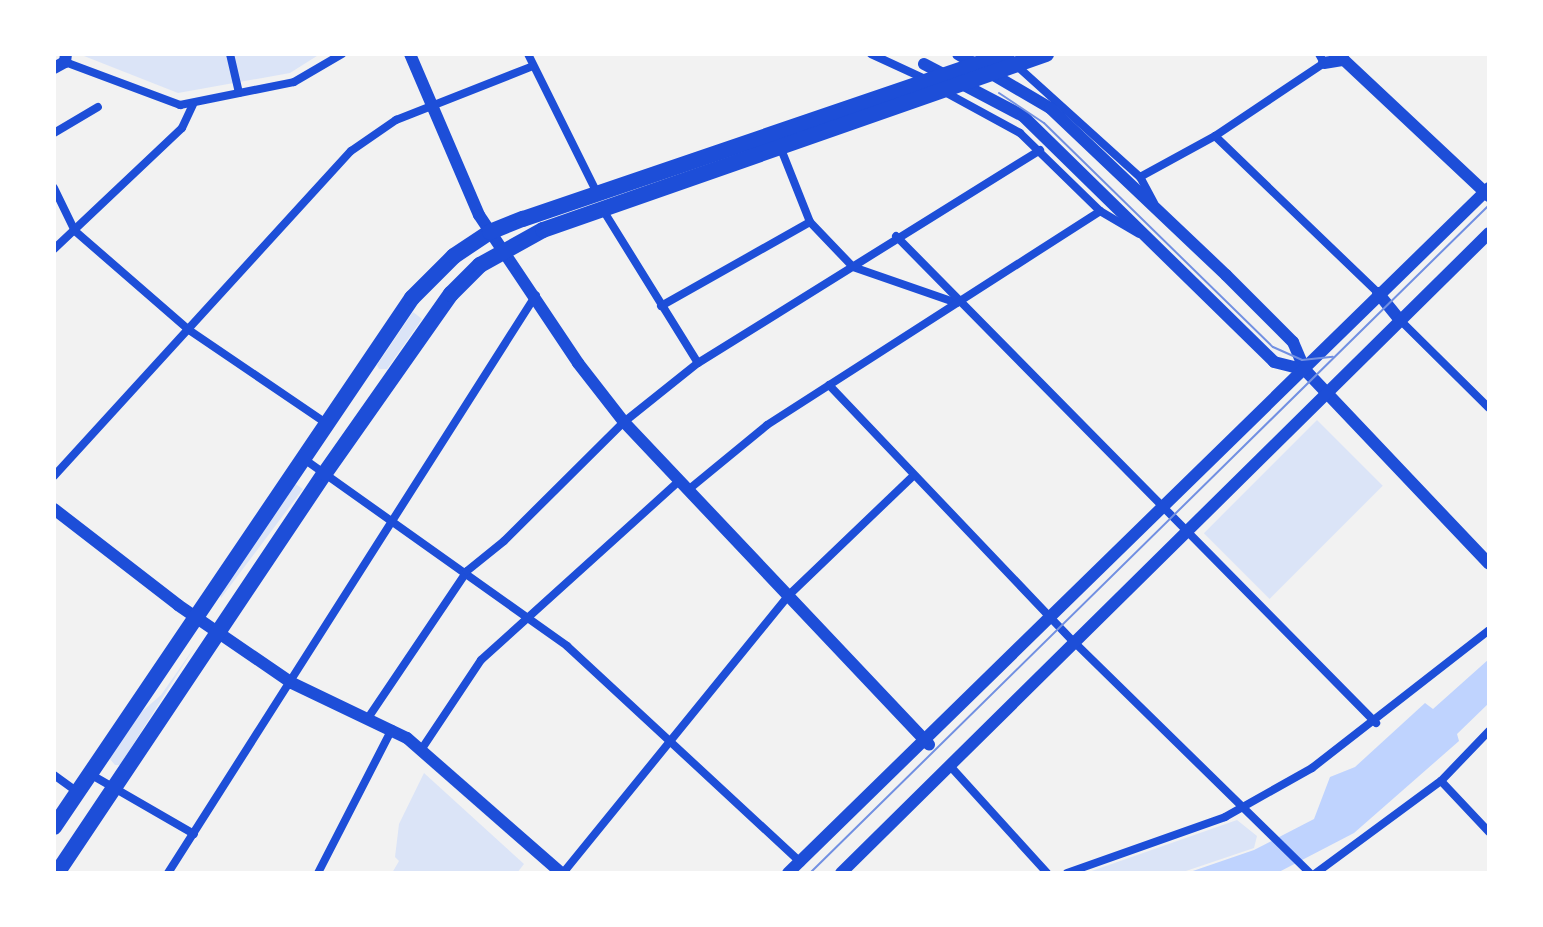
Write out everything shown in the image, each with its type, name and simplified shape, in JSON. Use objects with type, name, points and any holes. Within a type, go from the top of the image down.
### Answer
[{"type":"highway","points":[[54,827],[412,298],[454,256],[490,232],[597,193],[998,61],[1046,54]]},
{"type":"highway","points":[[57,873],[325,473],[451,294],[503,249],[603,210],[781,149],[938,80]]},
{"type":"street","points":[[230,54],[239,93]]},
{"type":"street","points":[[62,61],[167,102],[193,104],[294,82],[342,54]]},
{"type":"street","points":[[410,54],[430,106],[490,232],[537,294],[578,363],[624,422],[927,742]]},
{"type":"street","points":[[528,54],[597,193]]},
{"type":"street","points":[[871,54],[1023,116],[1274,362],[1305,370]]},
{"type":"street","points":[[958,54],[1050,108],[1293,342],[1305,370],[1489,564]]},
{"type":"street","points":[[788,873],[927,742],[1262,405],[1305,370],[1378,293],[1487,192],[1348,57],[1322,58],[1215,136],[1140,177]]},
{"type":"street","points":[[998,61],[1140,177],[1162,218]]},
{"type":"street","points":[[54,476],[351,151],[396,120],[533,66]]},
{"type":"street","points":[[938,80],[1020,133],[1100,211],[1144,237]]},
{"type":"street","points":[[54,249],[182,128],[193,104]]},
{"type":"street","points":[[54,133],[98,107]]},
{"type":"street","points":[[1215,136],[1378,293],[1400,320],[1489,408]]},
{"type":"street","points":[[781,149],[810,222],[853,267],[958,304]]},
{"type":"street","points":[[368,718],[467,571],[624,422],[698,363],[853,267],[896,236],[1040,150]]},
{"type":"street","points":[[54,188],[75,231],[189,330],[326,423]]},
{"type":"street","points":[[603,210],[698,363]]},
{"type":"street","points":[[421,750],[467,677],[526,618],[684,485],[767,425],[1100,211]]},
{"type":"street","points":[[661,306],[810,222]]},
{"type":"street","points":[[841,873],[951,767],[1072,640],[1489,233]]},
{"type":"street","points":[[896,236],[958,304],[1376,723]]},
{"type":"street","points":[[168,873],[292,683],[392,517],[537,294]]},
{"type":"street","points":[[829,385],[1072,640],[1310,873]]},
{"type":"street","points":[[303,459],[392,517],[567,646],[801,863]]},
{"type":"street","points":[[54,509],[195,618],[292,683],[392,729],[421,750],[562,873],[790,594],[913,476]]},
{"type":"street","points":[[1067,873],[1241,808],[1376,723],[1489,630]]},
{"type":"street","points":[[318,873],[392,729]]},
{"type":"street","points":[[1316,873],[1441,781],[1489,731]]},
{"type":"street","points":[[940,755],[1047,873]]},
{"type":"street","points":[[90,774],[194,834]]},
{"type":"street","points":[[54,775],[77,792]]},
{"type":"street","points":[[1441,781],[1489,832]]},
{"type":"shaded area","points":[[320,54],[290,73],[178,93],[84,56]]},
{"type":"shaded area","points":[[413,312],[422,319],[387,369],[379,369],[377,365]]},
{"type":"shaded area","points":[[1317,420],[1383,486],[1270,599],[1204,533]]},
{"type":"shaded area","points":[[294,483],[303,489],[221,598],[220,594]]},
{"type":"shaded area","points":[[196,645],[120,765],[115,765],[109,758],[138,715],[161,695]]},
{"type":"shaded area","points":[[424,773],[524,864],[517,873],[392,873],[399,861],[395,857],[399,824]]},
{"type":"shaded area","points":[[1237,820],[1257,836],[1254,848],[1180,873],[1086,873]]},
{"type":"water","points":[[1489,659],[1489,703],[1457,734],[1459,741],[1354,833],[1277,873],[1187,873],[1254,850],[1314,819],[1330,777],[1355,767],[1425,703],[1433,709]]},
{"type":"tram line","points":[[999,93],[1044,123],[1273,347],[1302,360],[1333,357]]},
{"type":"tram line","points":[[810,873],[1489,205]]}]
